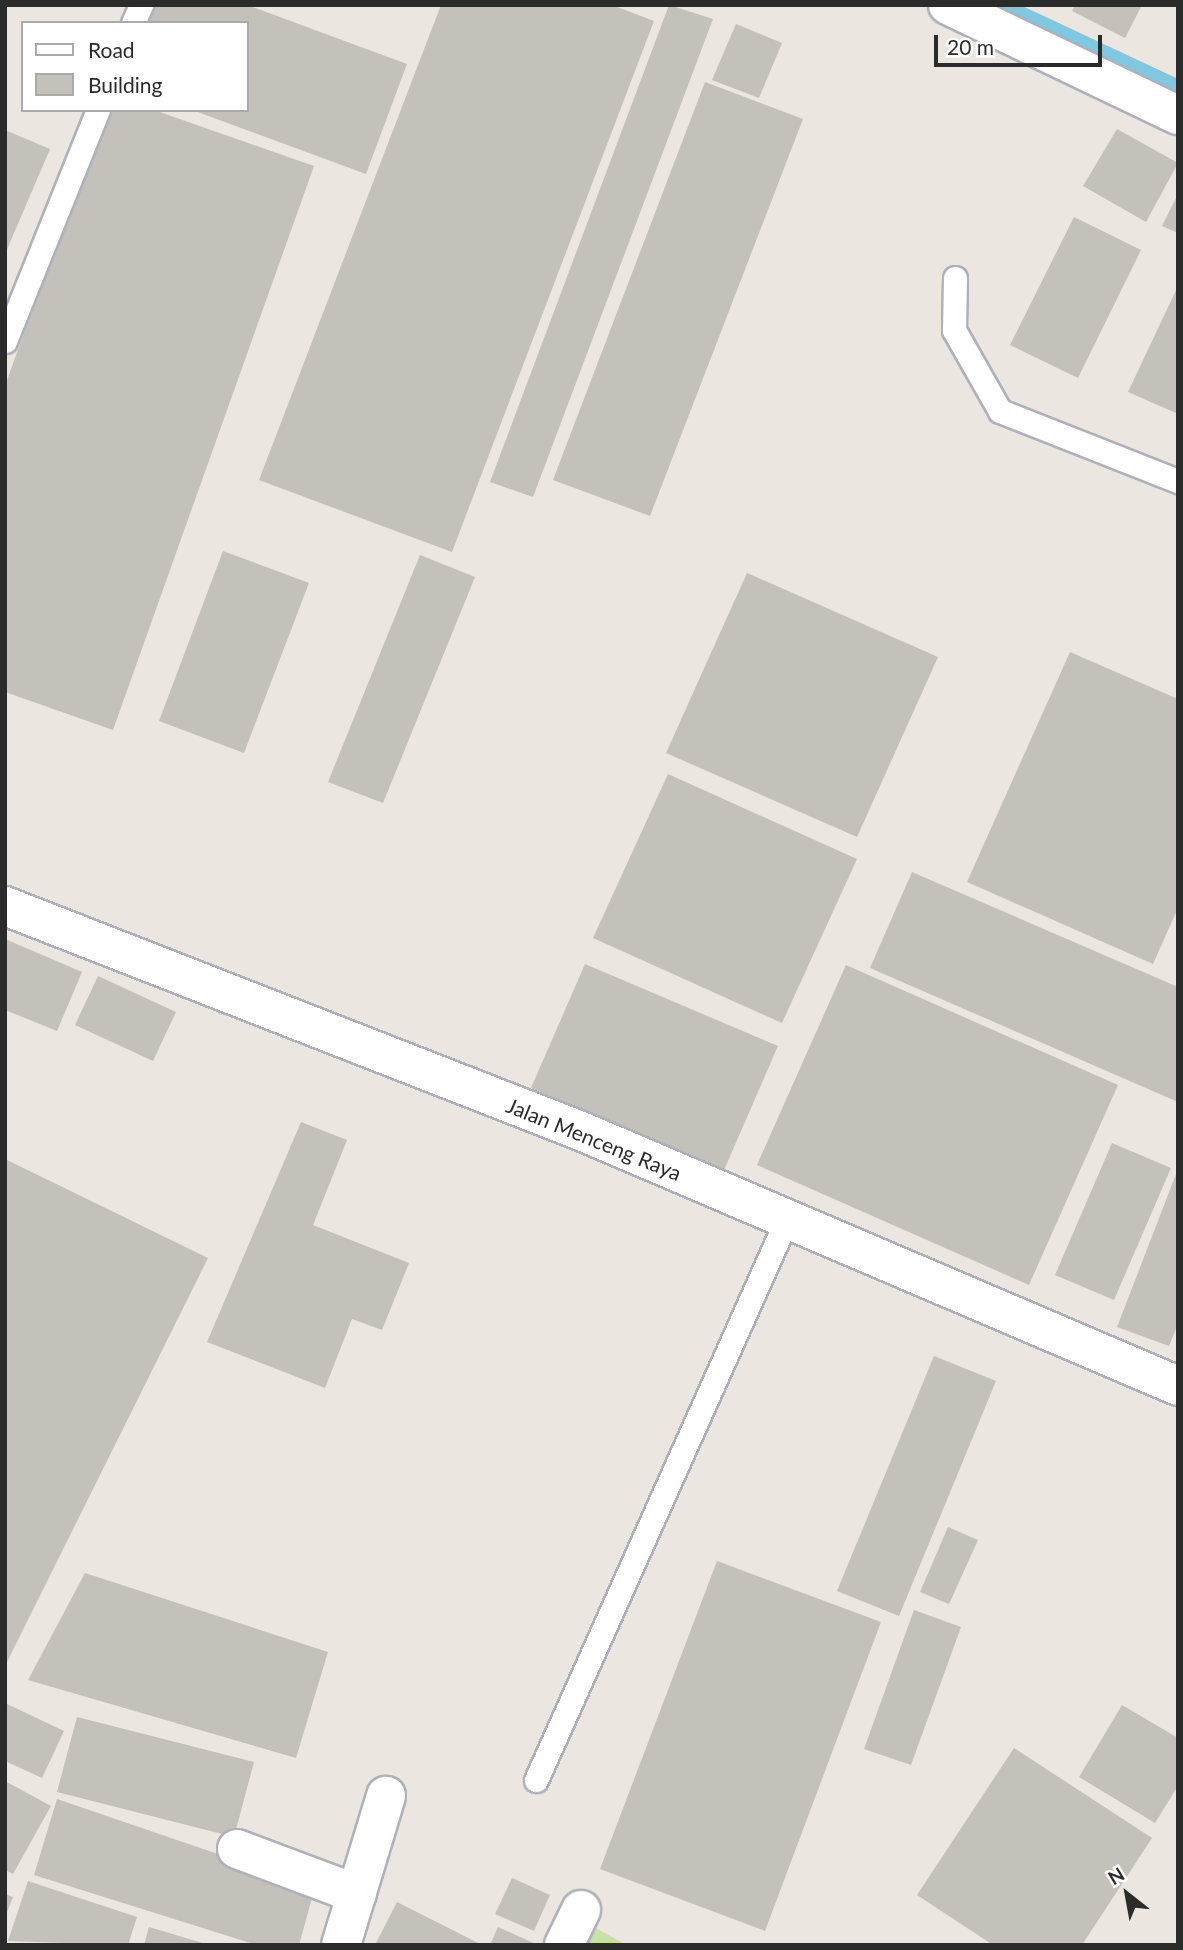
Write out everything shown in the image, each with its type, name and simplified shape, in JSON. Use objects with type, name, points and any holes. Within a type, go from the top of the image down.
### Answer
[{"type":"street","points":[[948,5],[1178,114]]},
{"type":"street","name":"Jalan Menceng Raya","points":[[5,906],[787,1219],[1176,1380]]},
{"type":"street","points":[[341,1945],[386,1796]]},
{"type":"street","points":[[237,1849],[357,1894]]},
{"type":"street","points":[[564,1945],[581,1910]]},
{"type":"lane","points":[[5,341],[97,112]]},
{"type":"lane","points":[[956,278],[954,330],[1000,411],[1178,481]]},
{"type":"lane","points":[[536,1780],[787,1219]]},
{"type":"green space","points":[[584,1922],[627,1945],[572,1945]]},
{"type":"building","points":[[145,5],[247,5],[407,64],[366,174],[198,112],[248,112],[248,21],[140,21]]},
{"type":"building","points":[[441,5],[612,5],[654,21],[452,552],[259,480]]},
{"type":"building","points":[[669,5],[713,19],[533,497],[490,482]]},
{"type":"building","points":[[1075,5],[1142,5],[1125,38],[1072,11]]},
{"type":"building","points":[[736,24],[782,43],[759,98],[712,80]]},
{"type":"building","points":[[705,82],[803,119],[650,516],[553,480]]},
{"type":"building","points":[[103,112],[160,112],[314,166],[113,730],[5,692],[5,386]]},
{"type":"building","points":[[1117,129],[1178,163],[1146,222],[1083,186]]},
{"type":"building","points":[[5,130],[50,149],[5,254]]},
{"type":"building","points":[[1178,194],[1178,233],[1162,226]]},
{"type":"building","points":[[1074,217],[1141,250],[1078,378],[1010,345]]},
{"type":"building","points":[[1178,286],[1178,414],[1128,392]]},
{"type":"building","points":[[223,551],[309,583],[244,753],[159,721]]},
{"type":"building","points":[[420,555],[475,577],[383,803],[328,782]]},
{"type":"building","points":[[747,573],[938,657],[857,837],[666,753]]},
{"type":"building","points":[[1070,652],[1178,699],[1178,908],[1153,964],[967,882]]},
{"type":"building","points":[[668,774],[857,859],[782,1023],[593,938]]},
{"type":"building","points":[[912,872],[1178,987],[1178,1102],[870,968]]},
{"type":"building","points":[[5,939],[82,972],[57,1031],[5,1010]]},
{"type":"building","points":[[585,964],[778,1046],[724,1170],[531,1088]]},
{"type":"building","points":[[846,965],[1118,1085],[1029,1285],[757,1165]]},
{"type":"building","points":[[98,976],[176,1012],[153,1061],[75,1025]]},
{"type":"building","points":[[301,1122],[347,1140],[313,1225],[409,1263],[382,1330],[352,1319],[325,1388],[207,1342]]},
{"type":"building","points":[[1112,1143],[1171,1168],[1114,1300],[1055,1275]]},
{"type":"building","points":[[5,1159],[208,1258],[5,1666]]},
{"type":"building","points":[[1178,1169],[1178,1324],[1169,1346],[1117,1327]]},
{"type":"building","points":[[934,1356],[996,1381],[899,1616],[837,1591]]},
{"type":"building","points":[[948,1527],[978,1540],[949,1604],[920,1592]]},
{"type":"building","points":[[717,1561],[881,1622],[765,1931],[600,1869]]},
{"type":"building","points":[[85,1573],[328,1652],[296,1758],[28,1680]]},
{"type":"building","points":[[914,1610],[961,1627],[911,1765],[864,1749]]},
{"type":"building","points":[[5,1703],[64,1731],[42,1778],[5,1761]]},
{"type":"building","points":[[1122,1705],[1178,1738],[1178,1786],[1155,1823],[1079,1777]]},
{"type":"building","points":[[77,1717],[254,1762],[234,1837],[57,1792]]},
{"type":"building","points":[[1014,1748],[1152,1838],[1082,1945],[993,1945],[917,1895]]},
{"type":"building","points":[[5,1781],[51,1806],[13,1874],[5,1870]]},
{"type":"building","points":[[57,1799],[315,1887],[299,1945],[257,1945],[34,1875]]},
{"type":"building","points":[[512,1878],[550,1895],[534,1931],[495,1914]]},
{"type":"building","points":[[28,1881],[137,1917],[128,1945],[8,1941]]},
{"type":"building","points":[[5,1894],[13,1897],[5,1917]]},
{"type":"building","points":[[397,1902],[482,1945],[375,1945]]},
{"type":"building","points":[[149,1927],[206,1944],[206,1945],[144,1945]]},
{"type":"building","points":[[498,1927],[538,1945],[490,1945]]},
{"type":"waterway","points":[[999,5],[1178,89]]}]
